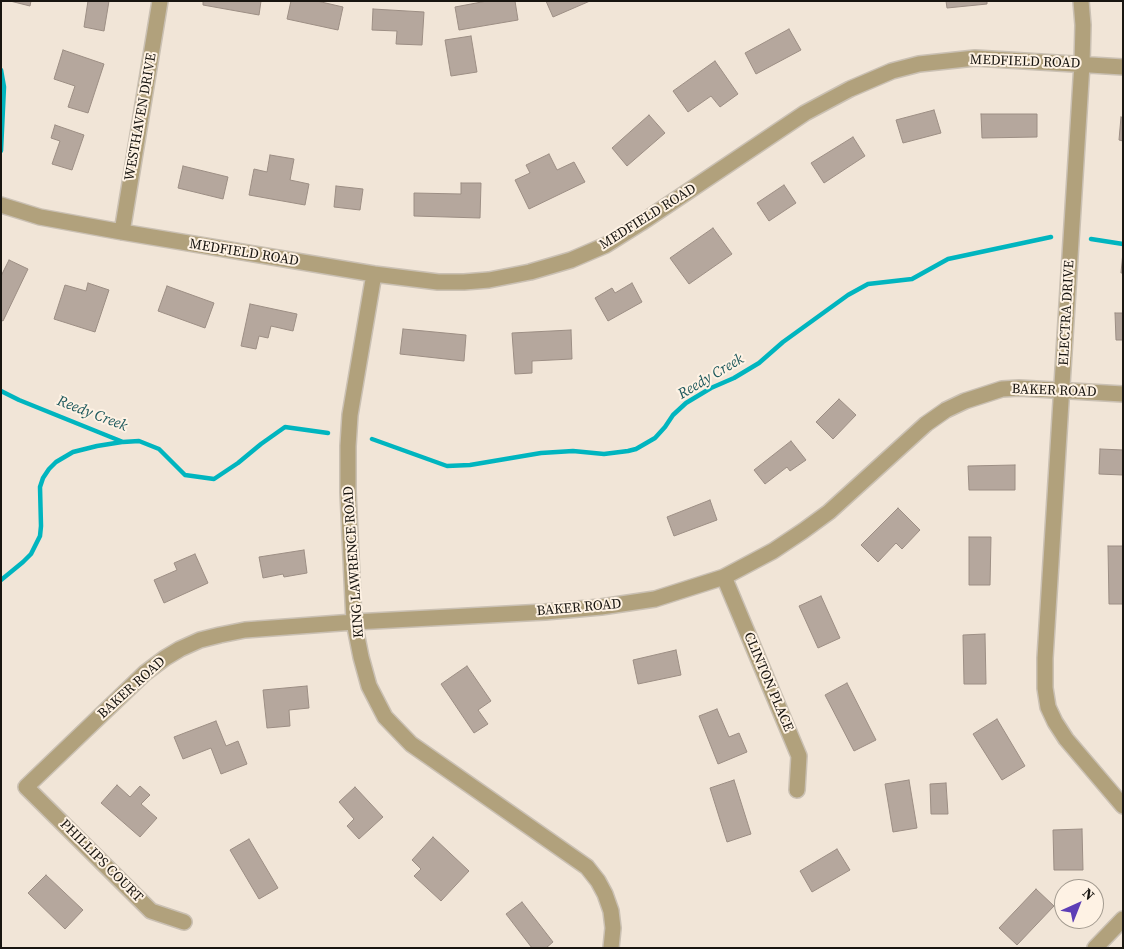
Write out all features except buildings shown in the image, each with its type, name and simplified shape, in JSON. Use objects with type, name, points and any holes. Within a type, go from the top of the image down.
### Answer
[{"type":"street","name":"WESTHAVEN DRIVE","points":[[122,232],[160,1]]},
{"type":"street","name":"ELECTRA DRIVE","points":[[1081,1],[1083,25],[1082,64],[1045,658],[1045,688],[1048,707],[1066,739],[1123,806]]},
{"type":"street","name":"MEDFIELD ROAD","points":[[1,205],[40,217],[374,274],[438,282],[489,280],[530,272],[571,260],[606,245],[641,224],[805,114],[850,89],[892,72],[919,64],[975,58],[1123,67]]},
{"type":"street","name":"KING LAWRENCE ROAD","points":[[374,274],[350,416],[348,446],[348,492],[354,622],[361,657],[370,686],[385,717],[411,744],[587,867],[606,894],[613,928],[611,948]]},
{"type":"street","name":"BAKER ROAD","points":[[26,787],[145,672],[164,658],[200,640],[245,630],[545,612],[601,607],[655,599],[724,576],[772,551],[803,532],[829,512],[926,424],[946,410],[965,401],[1002,389],[1019,388],[1123,394]]},
{"type":"street","name":"CLINTON PLACE","points":[[724,576],[799,756],[796,790]]},
{"type":"street","name":"PHILLIPS COURT","points":[[26,787],[151,911],[184,922]]},
{"type":"street","points":[[1094,948],[1123,919]]},
{"type":"waterway","points":[[1,70],[4,87],[1,151]]},
{"type":"waterway","name":"Reedy Creek","points":[[372,439],[447,466],[470,465],[541,453],[573,451],[604,454],[636,449],[655,438],[673,415],[686,403],[759,363],[783,342],[848,295],[868,284],[912,279],[948,259],[1051,237]]},
{"type":"waterway","name":"Reedy Creek","points":[[1091,239],[1123,244]]},
{"type":"waterway","name":"Reedy Creek","points":[[1,391],[123,442],[139,441],[159,449],[185,475],[214,479],[285,427],[328,433]]},
{"type":"waterway","points":[[1,580],[31,554],[40,536],[40,487],[49,469],[56,462],[73,452],[122,442]]}]
